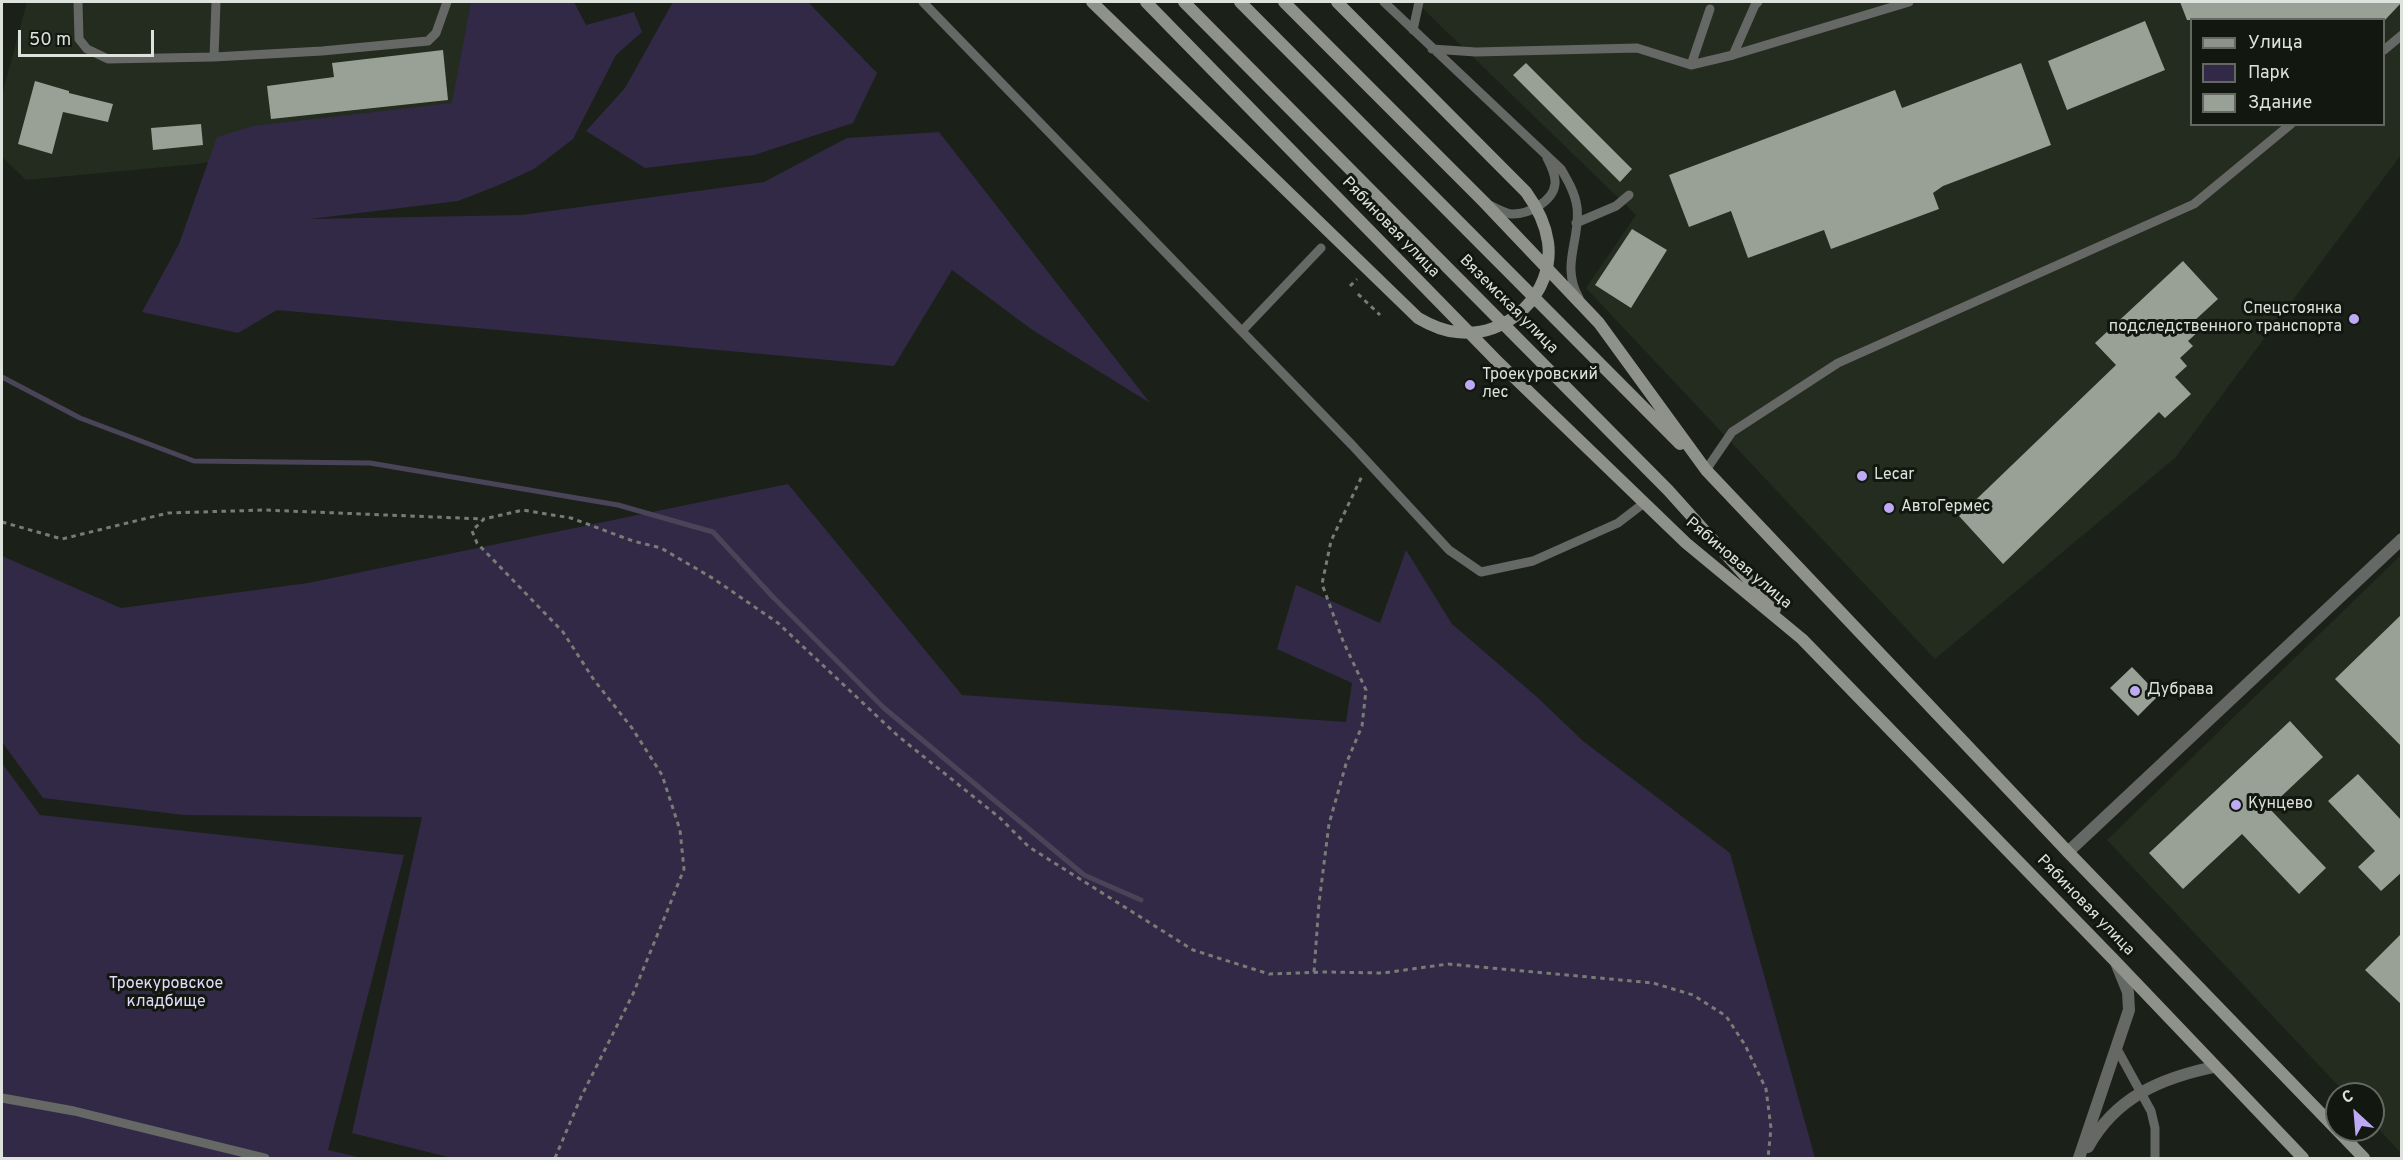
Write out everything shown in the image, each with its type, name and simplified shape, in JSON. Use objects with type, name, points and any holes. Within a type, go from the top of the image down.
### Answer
[{"type":"main road","points":[[1092,2],[1418,318],[1430,325],[1451,331],[1472,333],[1487,330],[1513,318],[1533,298],[1541,286],[1547,266],[1548,244],[1541,216],[1526,192],[1337,2]]},
{"type":"main road","name":"Рябиновая улица","points":[[1146,2],[1496,360],[1686,543],[1802,639],[2303,1158]]},
{"type":"main road","name":"Вяземская улица","points":[[1184,2],[1659,481],[1802,639]]},
{"type":"main road","name":"Вяземская улица","points":[[1240,2],[1589,356],[1706,470]]},
{"type":"main road","name":"Рябиновая улица","points":[[1284,2],[1484,202],[1599,323],[1706,470],[2068,852],[2364,1158]]},
{"type":"street","points":[[2068,852],[2402,539]]},
{"type":"street","points":[[2080,1158],[2129,1004],[2128,992],[2115,961]]},
{"type":"street","points":[[2080,1158],[2111,1117],[2141,1091],[2176,1076],[2214,1067]]},
{"type":"lane","points":[[78,2],[79,39],[87,48],[108,59],[214,57],[322,51],[428,41],[435,33],[447,2]]},
{"type":"lane","points":[[214,57],[216,2]]},
{"type":"lane","points":[[923,2],[1369,463],[1449,550],[1481,572],[1533,561],[1618,523],[1644,503]]},
{"type":"lane","points":[[1384,2],[1561,169],[1570,184],[1577,208],[1570,257],[1571,280],[1578,296],[1599,323]]},
{"type":"lane","points":[[1413,30],[1419,2]]},
{"type":"lane","points":[[1733,55],[1758,2]]},
{"type":"lane","points":[[1432,49],[1476,52],[1637,48],[1691,65],[1733,55],[1909,2]]},
{"type":"lane","points":[[1691,65],[1710,9]]},
{"type":"lane","points":[[2385,49],[2402,35]]},
{"type":"lane","points":[[1706,470],[1732,432],[1838,363],[2194,204],[2290,126]]},
{"type":"lane","points":[[1484,202],[1510,214],[1527,212],[1539,206],[1550,196],[1555,187],[1555,177],[1545,153]]},
{"type":"lane","points":[[1576,223],[1616,206],[1629,195]]},
{"type":"lane","points":[[1242,331],[1321,248]]},
{"type":"lane","points":[[2116,1048],[2151,1111],[2155,1128],[2155,1158]]},
{"type":"lane","points":[[2,1098],[74,1112],[230,1154],[265,1158]]},
{"type":"path","points":[[1350,286],[1358,277]]},
{"type":"path","points":[[1358,294],[1380,315]]},
{"type":"path","points":[[1314,972],[1319,903],[1329,824],[1346,764],[1362,726],[1366,690],[1343,640],[1322,584],[1331,541],[1369,463]]},
{"type":"path","points":[[2,522],[62,539],[168,513],[264,510],[484,519],[523,510],[571,518],[633,541],[661,548],[714,579],[778,623],[898,736],[1000,818],[1029,847],[1193,950],[1269,974],[1383,973],[1448,964],[1653,983],[1693,995],[1726,1016],[1745,1045],[1766,1089],[1771,1128],[1768,1158]]},
{"type":"path","points":[[484,519],[472,531],[477,543],[563,632],[594,680],[632,728],[663,775],[680,830],[684,869],[633,994],[581,1097],[555,1158]]},
{"type":"shaded area","points":[[27,2],[493,2],[465,118],[197,164],[26,180],[2,157],[2,95]]},
{"type":"shaded area","points":[[1416,2],[2401,2],[2401,155],[2175,458],[1935,659],[1586,288],[1636,215]]},
{"type":"shaded area","points":[[2401,555],[2401,1153],[2385,1136],[2385,1082],[2335,1082],[2107,840]]},
{"type":"green space","points":[[471,2],[574,2],[586,25],[634,12],[642,32],[616,55],[573,139],[534,169],[458,201],[310,219],[521,215],[764,182],[847,138],[939,132],[1150,403],[1031,329],[952,270],[894,366],[277,310],[238,333],[142,312],[179,244],[217,137],[253,126],[452,103]]},
{"type":"green space","points":[[673,2],[808,2],[877,73],[853,123],[754,155],[645,168],[586,131],[625,88]]},
{"type":"green space","points":[[788,484],[962,695],[1346,722],[1352,683],[1277,649],[1296,585],[1380,623],[1406,550],[1452,624],[1537,697],[1583,741],[1730,853],[1815,1158],[452,1158],[352,1133],[422,817],[184,815],[43,798],[2,742],[2,556],[121,608],[308,583]]},
{"type":"green space","name":"Троекуровское кладбище","points":[[2,763],[40,815],[404,855],[328,1150],[362,1158],[2,1158]]},
{"type":"building","points":[[2180,2],[2402,2],[2385,20],[2385,18],[2190,18],[2187,20]]},
{"type":"building","points":[[2145,21],[2165,70],[2067,110],[2048,61]]},
{"type":"building","points":[[443,50],[448,100],[271,119],[267,86],[334,77],[332,63]]},
{"type":"building","points":[[1526,63],[1632,169],[1620,182],[1513,75]]},
{"type":"building","points":[[2021,63],[2051,145],[1943,186],[1933,193],[1939,209],[1831,249],[1824,230],[1748,258],[1731,211],[1689,227],[1669,175],[1895,90],[1902,108]]},
{"type":"building","points":[[35,81],[69,91],[69,93],[113,104],[108,122],[63,112],[52,154],[18,144]]},
{"type":"building","points":[[201,124],[203,145],[153,150],[151,128]]},
{"type":"building","points":[[1632,229],[1667,250],[1631,308],[1595,285]]},
{"type":"building","points":[[2183,261],[2218,299],[2193,322],[2200,330],[2188,341],[2193,346],[2180,358],[2187,366],[2175,377],[2191,394],[2165,418],[2159,412],[2003,564],[1959,516],[2116,365],[2095,343]]},
{"type":"building","points":[[2402,614],[2402,747],[2335,679]]},
{"type":"building","name":"Дубрава","points":[[2132,667],[2159,695],[2138,716],[2110,688]]},
{"type":"building","name":"Кунцево","points":[[2290,721],[2323,757],[2269,808],[2326,868],[2299,894],[2242,834],[2183,889],[2149,853]]},
{"type":"building","points":[[2358,774],[2402,821],[2402,872],[2381,891],[2358,867],[2375,851],[2328,801]]},
{"type":"building","points":[[2402,933],[2402,1005],[2365,970]]},
{"type":"waterway","points":[[2,377],[80,418],[194,461],[370,463],[618,505],[713,532],[773,597],[884,708],[1084,875],[1141,900]]},
{"type":"place","name":"Спецстоянка подследственного транспорта","points":[[2354,319]]},
{"type":"place","name":"Троекуровский лес","points":[[1470,385]]},
{"type":"place","name":"Lecar","points":[[1862,476]]},
{"type":"place","name":"АвтоГермес","points":[[1889,508]]},
{"type":"place","name":"Дубрава","points":[[2135,691]]},
{"type":"place","name":"Кунцево","points":[[2236,805]]}]
